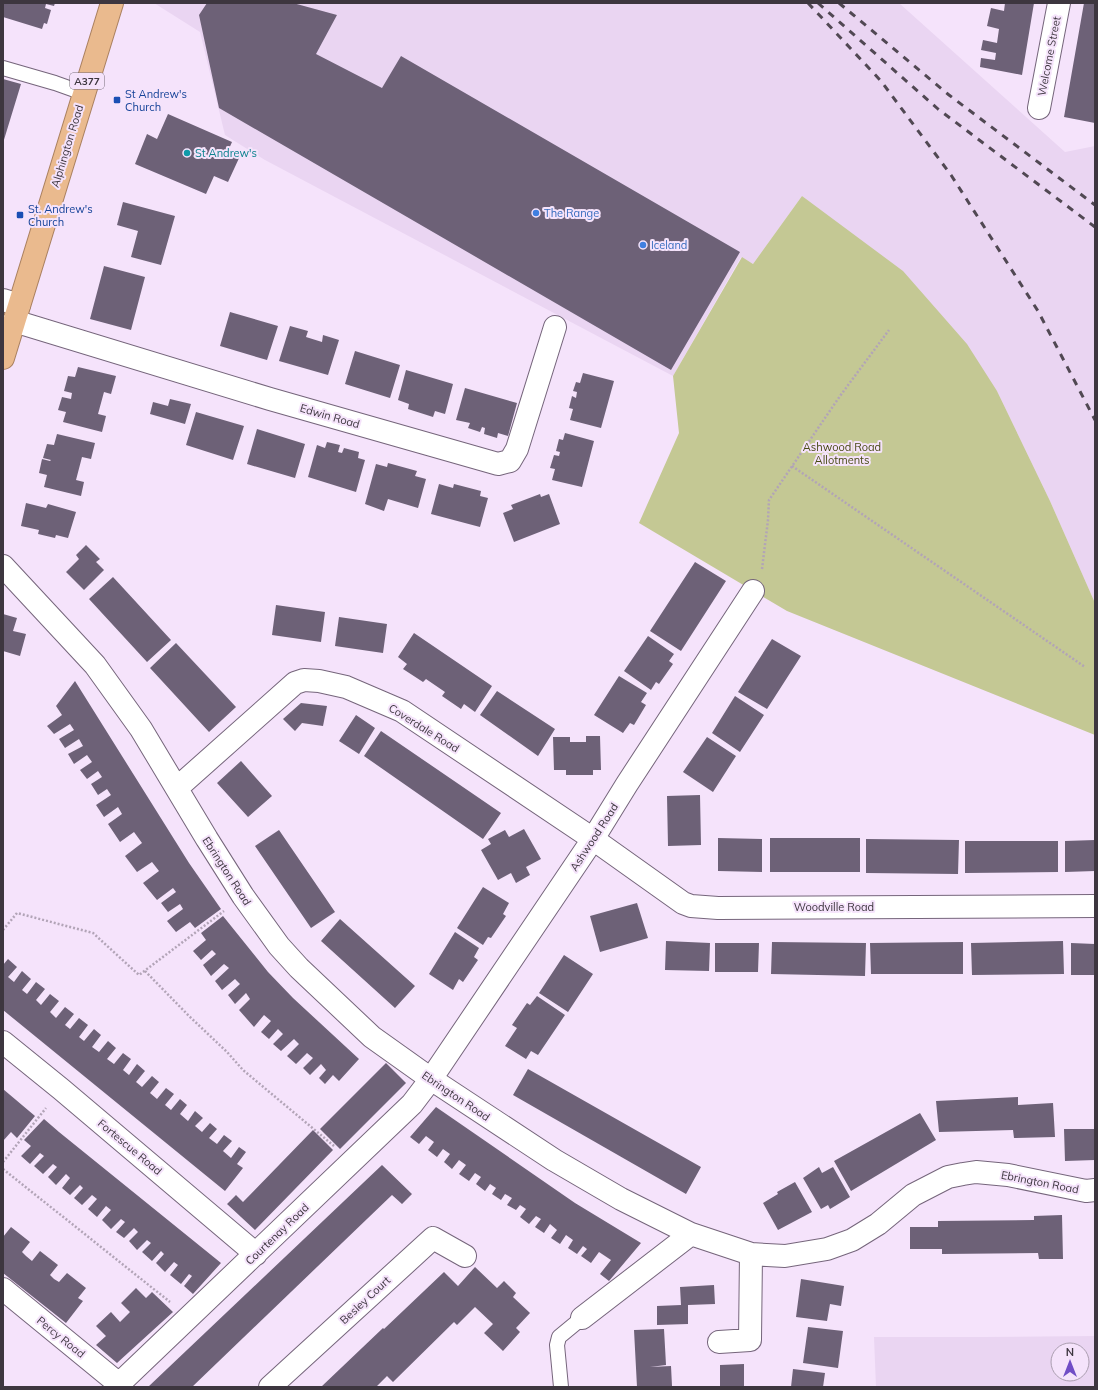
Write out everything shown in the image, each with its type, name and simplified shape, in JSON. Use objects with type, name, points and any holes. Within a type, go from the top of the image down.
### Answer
[{"type":"highway","name":"Alphington Road","points":[[3,358],[12,309],[112,3]]},
{"type":"street","name":"Welcome Street","points":[[1039,108],[1059,3]]},
{"type":"street","name":"Edwin Road","points":[[12,309],[262,397],[498,464],[510,462],[517,449],[555,327]]},
{"type":"street","name":"Ebrington Road","points":[[3,566],[95,665],[141,729],[243,896],[279,946],[299,968],[372,1037],[431,1079],[561,1164],[621,1200],[691,1234],[751,1254],[785,1256],[827,1249],[852,1240],[878,1224],[913,1195],[948,1178],[963,1174],[976,1172],[1008,1174],[1086,1191],[1095,1190]]},
{"type":"street","name":"Ashwood Road","points":[[431,1079],[593,839],[627,784],[753,591]]},
{"type":"street","name":"Coverdale Road","points":[[177,788],[295,683],[304,680],[319,681],[346,687],[402,711],[593,839]]},
{"type":"street","name":"Woodville Road","points":[[593,839],[683,903],[691,906],[718,908],[1095,906]]},
{"type":"street","name":"Fortescue Road","points":[[3,1042],[61,1089],[256,1254]]},
{"type":"street","name":"Courtenay Road","points":[[119,1384],[412,1104],[431,1079]]},
{"type":"street","points":[[582,1318],[691,1234]]},
{"type":"street","name":"Besley Court","points":[[270,1387],[433,1238],[465,1256]]},
{"type":"street","points":[[719,1342],[750,1340],[751,1254]]},
{"type":"street","name":"Percy Road","points":[[3,1289],[119,1384]]},
{"type":"lane","points":[[3,68],[83,93]]},
{"type":"lane","points":[[561,1387],[558,1345],[559,1337],[582,1318]]},
{"type":"path","points":[[753,591],[757,586],[762,566],[769,500],[840,396],[888,330]]},
{"type":"path","points":[[792,466],[1085,667]]},
{"type":"path","points":[[3,930],[17,913],[93,933],[139,975],[243,896]]},
{"type":"path","points":[[144,971],[183,1011],[227,1052],[243,1070],[352,1162]]},
{"type":"path","points":[[3,1162],[61,1089]]},
{"type":"path","points":[[3,1169],[188,1317]]},
{"type":"shaded area","points":[[154,3],[899,3],[1065,152],[1095,146],[1095,603],[1050,501],[997,391],[815,207],[802,196],[753,264],[741,257],[673,376],[265,160],[225,135],[200,32]]},
{"type":"shaded area","points":[[1095,1336],[1095,1387],[876,1387],[874,1337]]},
{"type":"green space","name":"Ashwood Road Allotments","points":[[802,196],[903,271],[967,344],[997,391],[1050,501],[1095,603],[1095,735],[787,611],[639,523],[679,433],[673,376],[742,257],[753,264]]},
{"type":"building","points":[[3,3],[55,3],[54,6],[46,4],[45,8],[51,10],[47,24],[44,23],[42,29],[3,17]]},
{"type":"building","name":"The Range","points":[[207,3],[293,3],[337,15],[316,54],[382,88],[401,56],[740,252],[671,370],[219,108],[199,15]]},
{"type":"building","points":[[1005,3],[1034,3],[1022,75],[980,67],[981,58],[995,60],[996,53],[981,50],[983,40],[997,43],[999,29],[987,26],[991,8],[1004,11]]},
{"type":"building","points":[[1084,3],[1095,3],[1095,123],[1064,117]]},
{"type":"building","points":[[3,79],[21,84],[3,143]]},
{"type":"building","name":"St Andrew's","points":[[168,114],[232,142],[228,151],[240,156],[228,182],[214,176],[206,194],[135,164],[147,134],[157,139]]},
{"type":"building","points":[[123,202],[175,216],[161,265],[131,257],[138,231],[117,225]]},
{"type":"building","points":[[104,266],[145,277],[131,330],[90,319]]},
{"type":"building","points":[[230,312],[278,326],[267,360],[220,346]]},
{"type":"building","points":[[290,326],[308,331],[306,337],[322,342],[323,335],[339,340],[328,375],[279,361]]},
{"type":"building","points":[[355,351],[400,365],[390,398],[345,384]]},
{"type":"building","points":[[78,367],[116,376],[111,394],[104,392],[98,414],[106,416],[102,432],[63,422],[66,412],[58,410],[62,397],[71,399],[72,393],[64,391],[68,376],[75,377]]},
{"type":"building","points":[[406,370],[453,384],[445,414],[435,411],[433,417],[408,409],[409,404],[398,400]]},
{"type":"building","points":[[583,373],[614,381],[601,428],[570,420],[573,409],[569,408],[572,396],[576,398],[577,392],[573,391],[576,382],[580,383]]},
{"type":"building","points":[[465,388],[517,403],[508,436],[498,433],[497,438],[484,434],[485,428],[482,427],[480,432],[468,428],[470,423],[456,420]]},
{"type":"building","points":[[170,399],[191,404],[185,424],[150,414],[153,402],[168,406]]},
{"type":"building","points":[[196,412],[244,426],[233,460],[186,445]]},
{"type":"building","points":[[257,429],[305,444],[295,478],[247,464]]},
{"type":"building","points":[[565,433],[594,441],[582,487],[552,480],[555,469],[550,468],[554,455],[559,456],[560,452],[556,451],[559,439],[563,440]]},
{"type":"building","points":[[57,434],[95,443],[91,459],[82,457],[76,480],[84,482],[81,496],[44,487],[47,475],[39,473],[42,459],[51,460],[43,458],[47,444],[54,445]]},
{"type":"building","points":[[327,442],[340,445],[338,452],[342,453],[344,448],[359,452],[358,458],[365,460],[356,492],[308,477],[317,445],[325,448]]},
{"type":"building","points":[[388,463],[417,471],[415,476],[426,479],[418,508],[388,499],[384,511],[365,504],[376,464],[387,467]]},
{"type":"building","points":[[439,484],[453,488],[454,484],[481,491],[480,496],[488,498],[480,527],[431,514]]},
{"type":"building","points":[[540,494],[541,497],[549,494],[560,524],[514,542],[503,513],[513,509],[511,505]]},
{"type":"building","points":[[26,503],[46,508],[48,504],[76,512],[68,538],[56,535],[55,538],[38,534],[39,530],[21,526]]},
{"type":"building","points":[[86,545],[100,559],[96,562],[104,570],[84,590],[66,572],[79,559],[76,555]]},
{"type":"building","points":[[695,562],[726,581],[681,651],[650,631]]},
{"type":"building","points":[[113,577],[171,640],[147,662],[89,599]]},
{"type":"building","points":[[276,605],[325,612],[321,642],[272,635]]},
{"type":"building","points":[[3,614],[17,618],[13,631],[26,634],[20,656],[3,651]]},
{"type":"building","points":[[339,617],[387,624],[383,653],[335,646]]},
{"type":"building","points":[[414,633],[492,686],[475,712],[464,704],[461,709],[442,696],[445,692],[426,679],[423,682],[403,669],[407,664],[398,657]]},
{"type":"building","points":[[648,636],[674,654],[669,661],[673,664],[659,684],[656,682],[651,690],[624,671]]},
{"type":"building","points":[[772,639],[801,656],[767,709],[738,692]]},
{"type":"building","points":[[176,643],[236,707],[209,732],[150,668]]},
{"type":"building","points":[[619,676],[647,693],[641,702],[646,705],[634,725],[630,723],[623,733],[594,715]]},
{"type":"building","points":[[75,681],[189,863],[221,909],[195,928],[190,922],[176,932],[167,921],[183,909],[180,904],[168,912],[161,903],[176,892],[173,888],[157,900],[143,883],[159,871],[152,862],[137,872],[125,856],[142,843],[134,832],[120,842],[108,824],[122,814],[118,807],[104,817],[96,805],[111,795],[107,789],[98,795],[91,784],[102,777],[98,771],[87,779],[80,770],[92,762],[87,755],[74,764],[68,754],[83,746],[79,739],[65,748],[59,739],[74,730],[70,724],[54,734],[47,726],[62,715],[56,706]]},
{"type":"building","points":[[497,691],[555,729],[538,756],[480,715]]},
{"type":"building","points":[[735,696],[764,715],[740,752],[712,733]]},
{"type":"building","points":[[301,703],[327,706],[323,726],[302,723],[295,731],[283,719]]},
{"type":"building","points":[[356,715],[375,728],[359,754],[339,741]]},
{"type":"building","points":[[381,731],[501,813],[483,839],[364,756]]},
{"type":"building","points":[[586,736],[600,736],[601,770],[593,770],[593,775],[566,775],[566,770],[554,770],[553,737],[570,737],[570,742],[586,742]]},
{"type":"building","points":[[707,737],[736,756],[713,792],[683,772]]},
{"type":"building","points":[[241,761],[272,796],[248,817],[217,783]]},
{"type":"building","points":[[700,795],[701,845],[668,846],[667,796]]},
{"type":"building","points":[[524,829],[541,859],[526,867],[530,875],[516,883],[511,873],[498,880],[481,850],[491,844],[488,839],[505,830],[509,837]]},
{"type":"building","points":[[279,830],[335,912],[311,928],[255,846]]},
{"type":"building","points":[[718,838],[762,839],[762,872],[718,871]]},
{"type":"building","points":[[770,838],[860,838],[860,872],[770,872]]},
{"type":"building","points":[[866,839],[959,840],[958,874],[866,873]]},
{"type":"building","points":[[1095,840],[1095,871],[1065,872],[1065,841]]},
{"type":"building","points":[[965,841],[1058,841],[1058,872],[965,873]]},
{"type":"building","points":[[483,887],[509,903],[503,914],[506,916],[491,938],[488,937],[483,945],[457,928]]},
{"type":"building","points":[[637,903],[648,938],[600,952],[590,916]]},
{"type":"building","points":[[223,916],[268,972],[293,998],[359,1059],[339,1081],[333,1075],[325,1084],[319,1078],[326,1070],[321,1064],[310,1075],[303,1068],[313,1058],[307,1053],[296,1064],[287,1056],[299,1044],[294,1039],[281,1051],[273,1044],[283,1034],[278,1029],[269,1039],[261,1032],[271,1021],[264,1015],[254,1027],[239,1010],[250,999],[246,993],[235,1004],[228,995],[240,984],[235,979],[222,990],[215,981],[229,968],[224,964],[211,976],[203,965],[216,954],[212,950],[201,960],[193,951],[206,940],[201,933]]},
{"type":"building","points":[[340,919],[415,986],[395,1008],[321,941]]},
{"type":"building","points":[[455,932],[479,948],[474,957],[478,960],[463,982],[459,979],[453,990],[429,974]]},
{"type":"building","points":[[666,941],[710,943],[709,971],[665,970]]},
{"type":"building","points":[[1063,941],[1064,974],[972,975],[971,943]]},
{"type":"building","points":[[772,942],[866,943],[865,976],[771,974]]},
{"type":"building","points":[[963,942],[963,974],[871,974],[870,943]]},
{"type":"building","points":[[715,943],[759,943],[758,972],[715,972]]},
{"type":"building","points":[[1071,943],[1095,944],[1095,975],[1071,975]]},
{"type":"building","points":[[564,955],[593,974],[568,1012],[539,993]]},
{"type":"building","points":[[8,959],[17,967],[8,977],[14,982],[22,971],[31,979],[22,990],[27,994],[36,982],[45,989],[36,1000],[41,1005],[50,994],[59,1001],[50,1012],[56,1018],[65,1007],[74,1014],[65,1025],[70,1029],[79,1018],[88,1025],[79,1037],[84,1041],[94,1029],[101,1035],[92,1047],[99,1052],[108,1041],[116,1048],[107,1059],[114,1064],[123,1053],[131,1059],[123,1070],[129,1075],[137,1064],[145,1071],[136,1082],[142,1087],[152,1076],[159,1082],[150,1093],[157,1099],[166,1088],[174,1094],[165,1105],[171,1110],[180,1099],[187,1105],[180,1114],[188,1121],[195,1111],[203,1118],[195,1126],[202,1132],[210,1123],[217,1129],[209,1138],[217,1144],[224,1135],[232,1141],[223,1151],[231,1158],[239,1147],[246,1152],[237,1164],[243,1168],[225,1191],[3,1010],[3,965]]},
{"type":"building","points":[[537,996],[565,1015],[538,1055],[531,1051],[526,1059],[505,1046],[517,1028],[512,1025],[527,1003],[530,1005]]},
{"type":"building","points":[[386,1063],[406,1083],[340,1149],[320,1129]]},
{"type":"building","points":[[528,1069],[701,1167],[686,1194],[513,1095]]},
{"type":"building","points":[[3,1089],[35,1116],[17,1138],[11,1132],[3,1141]]},
{"type":"building","points":[[1018,1097],[1018,1105],[1053,1103],[1055,1137],[1014,1138],[1013,1130],[939,1132],[936,1101]]},
{"type":"building","points":[[436,1107],[575,1203],[641,1243],[609,1281],[600,1274],[611,1260],[599,1252],[591,1263],[581,1256],[587,1249],[583,1246],[577,1254],[568,1248],[573,1240],[566,1235],[560,1244],[551,1238],[557,1230],[550,1224],[544,1233],[535,1227],[541,1219],[536,1216],[529,1224],[520,1217],[526,1209],[520,1205],[516,1210],[507,1205],[512,1198],[505,1194],[501,1200],[492,1194],[496,1188],[490,1184],[485,1191],[476,1184],[481,1177],[475,1173],[469,1181],[459,1174],[466,1165],[459,1160],[452,1169],[444,1162],[450,1154],[443,1149],[437,1157],[428,1150],[434,1142],[426,1136],[419,1144],[410,1137]]},
{"type":"building","points":[[920,1113],[936,1140],[851,1191],[834,1161]]},
{"type":"building","points":[[44,1119],[221,1263],[193,1294],[184,1286],[192,1276],[189,1274],[181,1284],[170,1275],[178,1265],[174,1262],[165,1272],[156,1263],[164,1254],[161,1251],[152,1261],[142,1252],[151,1243],[147,1240],[137,1250],[129,1241],[138,1232],[134,1228],[124,1238],[116,1232],[125,1222],[121,1219],[111,1229],[102,1220],[111,1210],[106,1206],[97,1217],[88,1209],[97,1199],[92,1195],[82,1205],[74,1198],[83,1188],[80,1185],[70,1195],[62,1188],[70,1178],[66,1174],[56,1185],[48,1177],[57,1167],[53,1164],[43,1174],[34,1166],[44,1156],[40,1153],[30,1164],[21,1156],[31,1146],[24,1140]]},
{"type":"building","points":[[1064,1129],[1095,1129],[1095,1160],[1065,1161]]},
{"type":"building","points":[[313,1130],[333,1150],[255,1230],[227,1204],[236,1195],[243,1202]]},
{"type":"building","points":[[382,1165],[412,1194],[402,1204],[392,1195],[192,1387],[148,1387]]},
{"type":"building","points":[[819,1167],[822,1173],[833,1167],[850,1197],[830,1209],[828,1205],[821,1209],[803,1178]]},
{"type":"building","points":[[795,1182],[812,1212],[778,1230],[763,1203],[778,1194],[777,1192]]},
{"type":"building","points":[[1062,1215],[1063,1259],[1039,1259],[1038,1253],[942,1254],[942,1249],[910,1249],[910,1227],[938,1227],[938,1221],[1034,1220],[1034,1216]]},
{"type":"building","points":[[11,1227],[30,1242],[22,1252],[32,1261],[40,1251],[58,1265],[50,1275],[54,1279],[59,1282],[67,1273],[86,1288],[78,1298],[83,1301],[66,1323],[3,1273],[3,1237]]},
{"type":"building","points":[[475,1267],[497,1288],[504,1281],[516,1293],[513,1297],[530,1313],[516,1328],[520,1332],[503,1351],[484,1333],[493,1324],[475,1307],[457,1325],[454,1322],[393,1382],[387,1376],[376,1387],[321,1387],[444,1272],[458,1286]]},
{"type":"building","points":[[801,1279],[844,1286],[841,1306],[830,1304],[827,1321],[796,1317]]},
{"type":"building","points":[[714,1285],[715,1304],[688,1305],[688,1324],[657,1325],[657,1306],[681,1305],[680,1287]]},
{"type":"building","points":[[136,1288],[146,1298],[152,1292],[173,1312],[117,1363],[96,1345],[106,1336],[96,1326],[111,1312],[120,1322],[130,1312],[121,1303]]},
{"type":"building","points":[[808,1327],[843,1331],[838,1368],[803,1363]]},
{"type":"building","points":[[664,1329],[666,1365],[650,1367],[671,1366],[672,1386],[637,1387],[634,1330]]},
{"type":"building","points":[[744,1364],[744,1387],[720,1387],[720,1365]]},
{"type":"building","points":[[793,1369],[825,1373],[823,1387],[791,1387]]},
{"type":"railway","points":[[808,3],[881,81],[951,175],[1038,311],[1095,420]]},
{"type":"railway","points":[[818,3],[938,109],[1095,227]]},
{"type":"railway","points":[[839,3],[949,95],[1095,205]]},
{"type":"place","name":"St Andrew's Church","points":[[117,100]]},
{"type":"place","name":"St Andrew's","points":[[187,153]]},
{"type":"place","name":"The Range","points":[[536,213]]},
{"type":"place","name":"St. Andrew's Church","points":[[20,215]]},
{"type":"place","name":"Iceland","points":[[643,245]]}]
